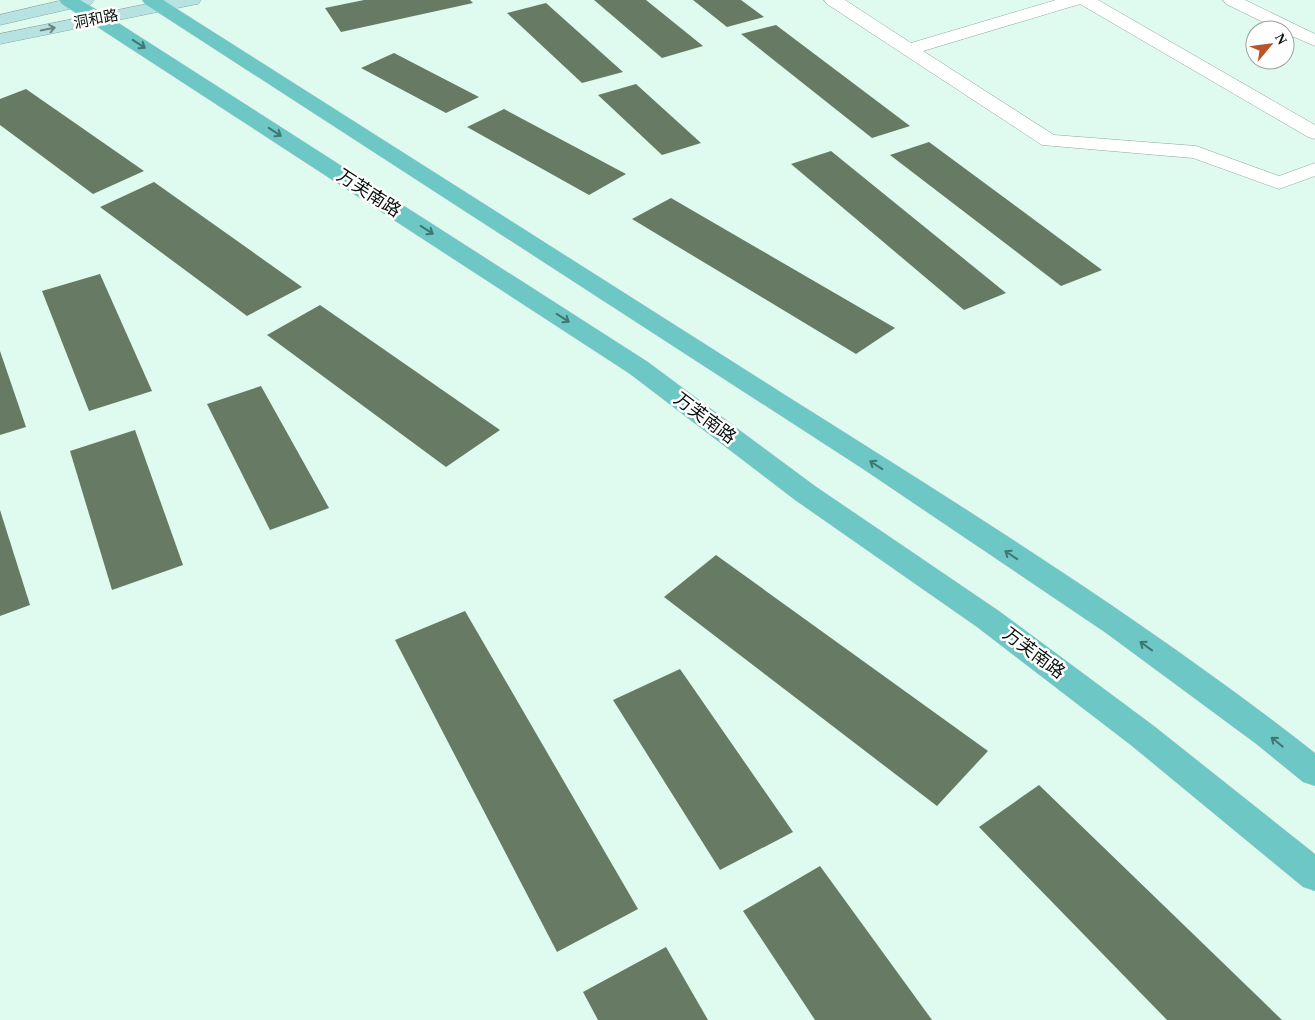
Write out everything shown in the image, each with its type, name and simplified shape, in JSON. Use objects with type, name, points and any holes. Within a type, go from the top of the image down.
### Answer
[{"type":"main road","points":[[156,3],[880,467],[1117,625],[1266,733],[1315,772]]},
{"type":"main road","name":"万芙南路","points":[[81,5],[639,368],[805,493],[996,624],[1144,736],[1315,875]]},
{"type":"street","name":"洞和路","points":[[0,20],[81,5],[192,0]]},
{"type":"street","points":[[833,0],[1049,141],[1196,152],[1279,183],[1315,169]]},
{"type":"street","points":[[908,49],[1074,0]]},
{"type":"street","points":[[1086,0],[1315,133]]},
{"type":"street","points":[[1232,0],[1315,41]]},
{"type":"street","name":"洞和路","points":[[0,39],[81,5]]},
{"type":"building","points":[[364,0],[470,0],[473,3],[341,32],[325,8]]},
{"type":"building","points":[[594,0],[646,0],[703,46],[662,58]]},
{"type":"building","points":[[693,0],[741,0],[764,17],[727,27]]},
{"type":"building","points":[[546,3],[623,72],[582,83],[507,13]]},
{"type":"building","points":[[776,25],[910,126],[872,138],[741,34]]},
{"type":"building","points":[[394,53],[479,97],[446,113],[361,68]]},
{"type":"building","points":[[636,84],[701,143],[662,155],[598,95]]},
{"type":"building","points":[[26,89],[144,171],[93,194],[0,125],[0,99]]},
{"type":"building","points":[[504,109],[626,174],[589,195],[467,127]]},
{"type":"building","points":[[929,142],[1102,270],[1061,286],[890,155]]},
{"type":"building","points":[[831,151],[1006,293],[964,310],[791,164]]},
{"type":"building","points":[[154,182],[302,287],[247,316],[100,207]]},
{"type":"building","points":[[671,198],[895,328],[856,354],[632,219]]},
{"type":"building","points":[[100,274],[152,391],[89,411],[42,291]]},
{"type":"building","points":[[320,305],[500,430],[446,467],[267,335]]},
{"type":"building","points":[[0,351],[26,427],[0,435]]},
{"type":"building","points":[[261,386],[329,508],[270,530],[207,404]]},
{"type":"building","points":[[135,430],[183,565],[112,590],[70,451]]},
{"type":"building","points":[[0,510],[30,605],[0,616]]},
{"type":"building","points":[[716,555],[988,751],[937,806],[664,597]]},
{"type":"building","points":[[465,611],[638,909],[557,952],[395,640]]},
{"type":"building","points":[[680,669],[793,832],[720,870],[613,700]]},
{"type":"building","points":[[1039,785],[1282,1020],[1167,1020],[979,827]]},
{"type":"building","points":[[820,866],[932,1020],[815,1020],[743,911]]},
{"type":"building","points":[[666,947],[708,1020],[598,1020],[583,992]]}]
